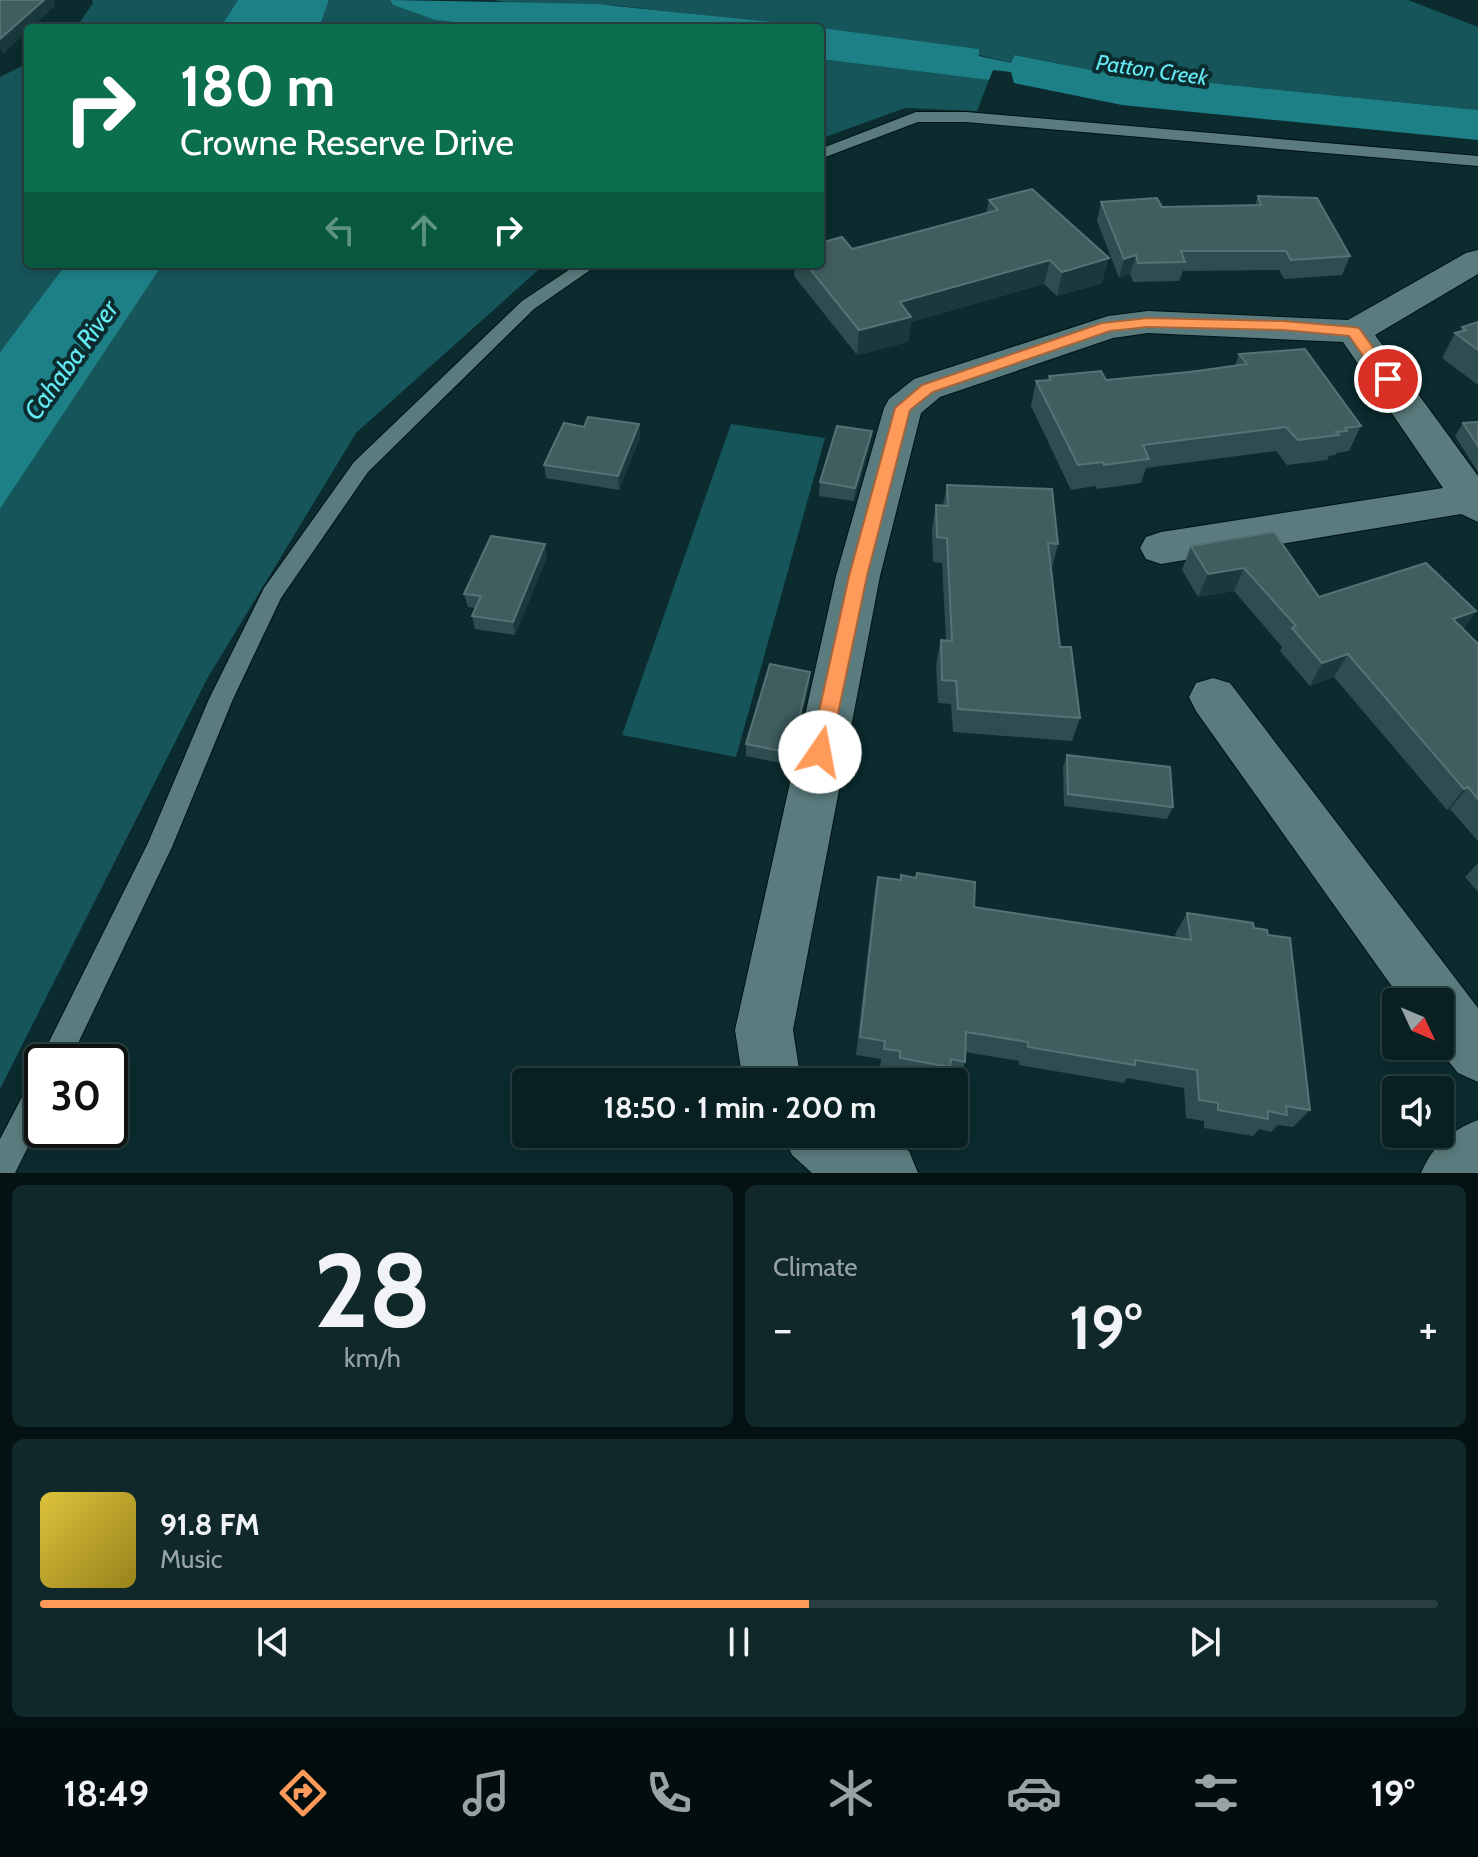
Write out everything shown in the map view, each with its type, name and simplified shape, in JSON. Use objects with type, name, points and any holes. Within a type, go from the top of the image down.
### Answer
[{"type":"street","points":[[770,1068],[764,1030],[767,1014],[858,576],[903,408],[927,388],[1108,327],[1148,322],[1283,326],[1354,332],[1478,260]]},
{"type":"street","points":[[1161,548],[1475,503],[1354,332]]},
{"type":"street","points":[[1213,697],[1427,988]]},
{"type":"street","points":[[1454,1023],[1478,1053]]},
{"type":"street","points":[[829,1148],[887,1173]]},
{"type":"street","points":[[1452,1173],[1478,1150]]},
{"type":"lane","points":[[824,152],[916,117],[954,117],[1478,161]]},
{"type":"lane","points":[[63,1044],[159,847],[221,699],[272,594],[361,467],[528,305],[584,268]]},
{"type":"lane","points":[[0,1171],[24,1124]]},
{"type":"shaded area","points":[[92,0],[238,0],[223,24],[79,24]]},
{"type":"shaded area","points":[[329,0],[390,0],[393,5],[435,20],[470,24],[320,24]]},
{"type":"shaded area","points":[[493,0],[1408,0],[1478,27],[1478,110],[1101,72],[1016,55],[1011,63],[979,55],[979,49],[824,30],[824,24],[776,24],[605,5]]},
{"type":"shaded area","points":[[824,59],[989,80],[977,111],[905,108],[824,138]]},
{"type":"shaded area","points":[[24,65],[24,268],[63,268],[0,352],[0,77]]},
{"type":"shaded area","points":[[160,268],[543,268],[356,433],[207,679],[0,1089],[0,509]]},
{"type":"shaded area","points":[[731,424],[825,438],[736,757],[622,735]]},
{"type":"water","points":[[238,0],[329,0],[320,24],[223,24]]},
{"type":"water","points":[[390,0],[596,4],[791,24],[470,24],[435,20],[393,5]]},
{"type":"water","points":[[824,28],[979,49],[979,56],[1011,63],[1015,55],[1101,72],[1478,110],[1478,140],[1122,105],[1014,83],[1011,72],[993,70],[989,80],[824,59]]},
{"type":"water","name":"Cahaba River","points":[[63,268],[160,268],[0,509],[0,352]]},
{"type":"building","points":[[0,0],[44,0],[0,39]]},
{"type":"building","points":[[1032,189],[1109,258],[1062,272],[1050,260],[900,302],[911,317],[859,330],[809,268],[824,268],[824,242],[842,237],[852,249],[998,210],[989,200]]},
{"type":"building","points":[[1258,196],[1317,198],[1350,256],[1291,260],[1286,251],[1181,251],[1185,262],[1138,263],[1136,255],[1124,259],[1101,202],[1157,198],[1162,207],[1261,205]]},
{"type":"building","points":[[1478,322],[1478,350],[1455,333]]},
{"type":"building","points":[[1305,349],[1361,426],[1336,432],[1339,435],[1298,440],[1286,427],[1143,445],[1149,459],[1078,465],[1036,381],[1051,380],[1049,376],[1101,371],[1106,380],[1190,372],[1247,364],[1239,354]]},
{"type":"building","points":[[588,417],[639,424],[618,476],[544,465],[564,423],[584,427]]},
{"type":"building","points":[[1478,422],[1478,446],[1463,423]]},
{"type":"building","points":[[837,426],[872,431],[855,488],[820,482]]},
{"type":"building","points":[[947,485],[1052,489],[1058,544],[1048,543],[1060,647],[1071,647],[1080,718],[958,709],[956,681],[942,680],[941,640],[952,641],[947,538],[937,537],[936,505],[948,506]]},
{"type":"building","points":[[1274,532],[1319,597],[1426,563],[1476,611],[1453,619],[1478,644],[1478,799],[1468,787],[1464,789],[1348,654],[1322,663],[1292,628],[1296,626],[1244,568],[1208,574],[1191,546]]},
{"type":"building","points":[[491,536],[545,544],[513,622],[472,616],[481,596],[464,594]]},
{"type":"building","points":[[770,664],[810,672],[791,753],[746,744]]},
{"type":"building","points":[[1067,755],[1170,767],[1173,807],[1068,794]]},
{"type":"building","points":[[917,873],[975,882],[974,907],[1191,940],[1187,913],[1253,923],[1254,928],[1267,930],[1268,935],[1290,938],[1310,1110],[1286,1106],[1287,1115],[1268,1111],[1268,1119],[1218,1110],[1218,1103],[1199,1100],[1197,1070],[1135,1060],[1135,1065],[1028,1047],[1028,1042],[966,1032],[965,1062],[951,1059],[950,1067],[900,1058],[900,1051],[884,1049],[885,1041],[860,1037],[878,877],[901,880],[901,875],[916,878]]},
{"type":"route","points":[[820,752],[858,576],[903,408],[927,388],[1108,327],[1148,322],[1283,326],[1354,332],[1388,379]]},
{"type":"water label","name":"Patton Creek","points":[[1152,70]]}]
